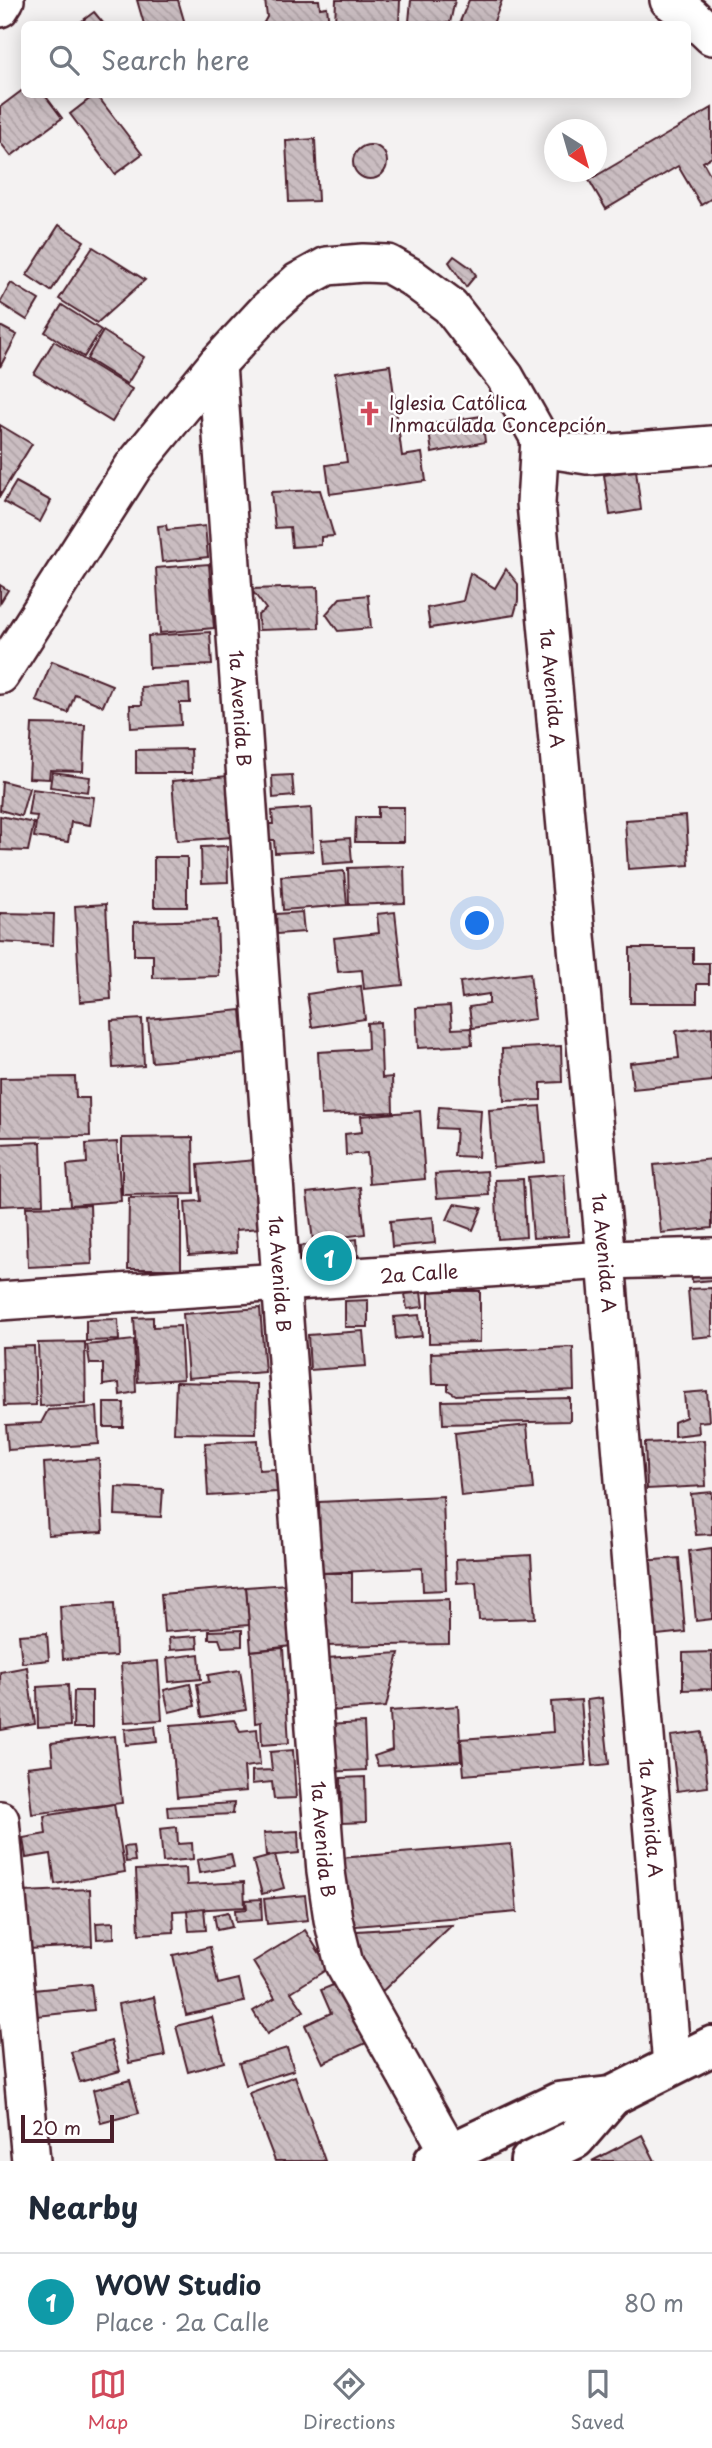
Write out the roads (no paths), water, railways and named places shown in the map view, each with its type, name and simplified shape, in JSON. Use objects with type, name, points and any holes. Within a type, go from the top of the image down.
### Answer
[{"type":"street","points":[[0,8],[5,0]]},
{"type":"street","points":[[668,0],[691,16],[712,36]]},
{"type":"street","points":[[0,676],[133,467],[217,364],[268,309],[298,282],[327,266],[388,264],[411,277],[450,306],[505,377],[540,439],[561,451],[587,455],[712,445]]},
{"type":"street","name":"1a Avenida B","points":[[217,364],[281,1281],[326,1872],[333,1919],[344,1964],[442,2157]]},
{"type":"street","name":"1a Avenida A","points":[[540,439],[536,503],[606,1260],[672,2066]]},
{"type":"street","name":"2a Calle","points":[[0,1301],[606,1260],[712,1257]]},
{"type":"street","points":[[0,1820],[21,2160]]},
{"type":"street","points":[[442,2157],[559,2102],[612,2096],[712,2046]]},
{"type":"street","points":[[530,2161],[575,2139],[612,2096]]},
{"type":"place","name":"Iglesia Católica Inmaculada Concepción","points":[[369,413]]},
{"type":"place","name":"WOW Studio","points":[[329,1258]]}]
